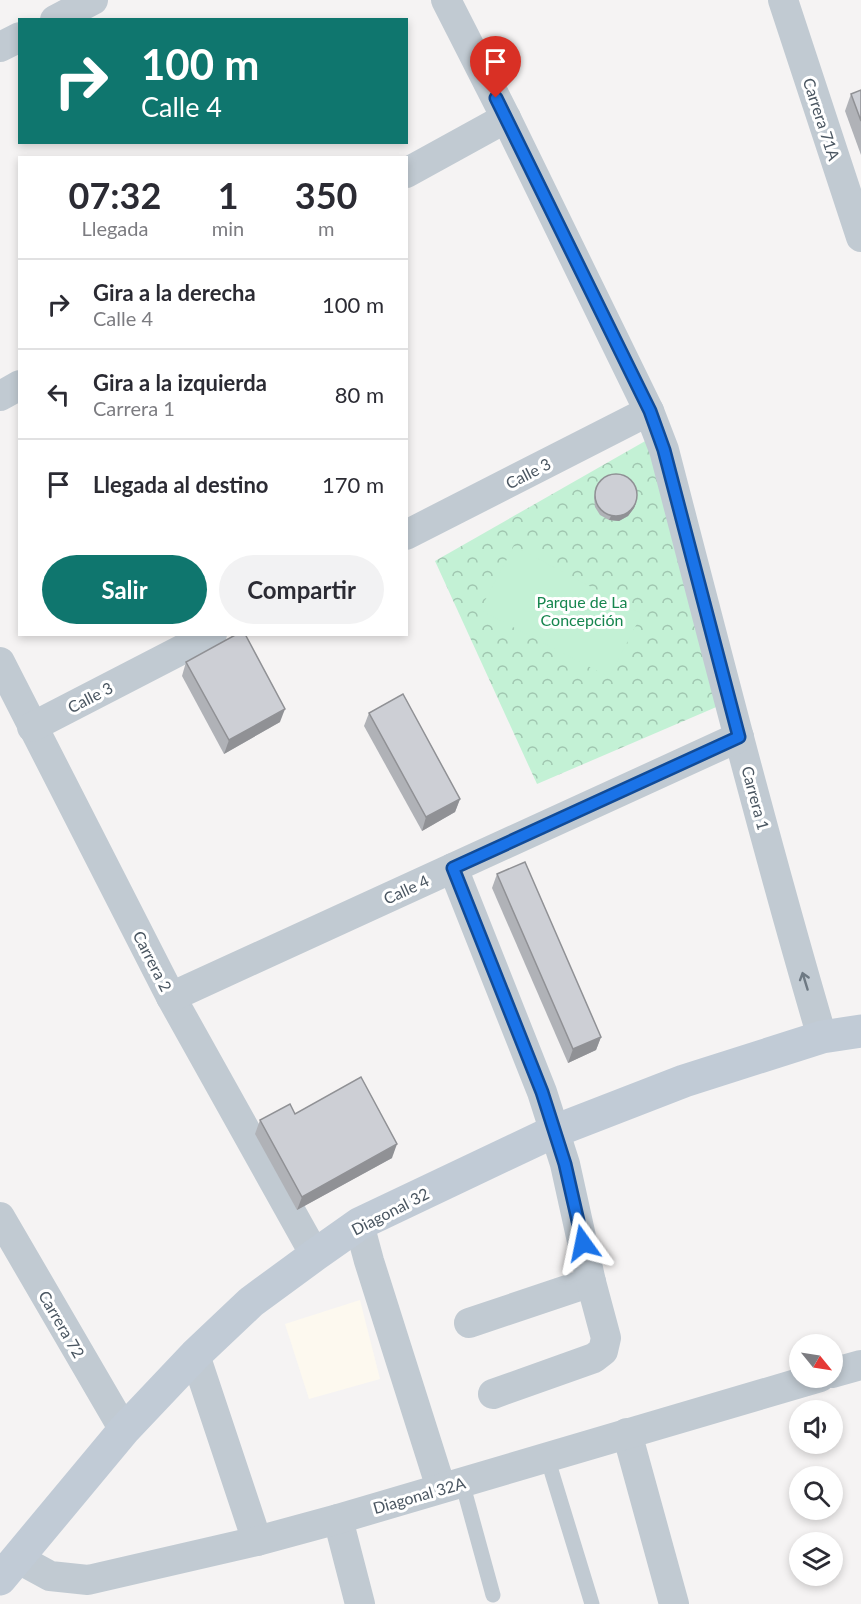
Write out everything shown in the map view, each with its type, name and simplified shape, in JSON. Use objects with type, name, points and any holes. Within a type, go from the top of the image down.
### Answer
[{"type":"street","points":[[59,18],[93,0]]},
{"type":"street","name":"Carrera 1","points":[[446,0],[650,411],[664,450],[739,737],[822,1037]]},
{"type":"street","name":"Carrera 71A","points":[[783,0],[861,237]]},
{"type":"street","points":[[0,47],[18,38]]},
{"type":"street","points":[[408,172],[506,118]]},
{"type":"street","points":[[0,396],[18,386]]},
{"type":"street","name":"Calle 3","points":[[408,534],[650,411]]},
{"type":"street","name":"Calle 3","points":[[32,727],[208,636]]},
{"type":"street","name":"Carrera 2","points":[[0,662],[171,997],[315,1255]]},
{"type":"street","name":"Calle 4","points":[[171,997],[739,737]]},
{"type":"street","points":[[453,868],[542,1092],[555,1131],[565,1164],[606,1338],[603,1351],[594,1358],[493,1394]]},
{"type":"street","name":"Diagonal 32","points":[[9,1569],[124,1430],[195,1355],[251,1302],[359,1224],[555,1131],[684,1081],[822,1037],[861,1031]]},
{"type":"street","name":"Carrera 72","points":[[0,1217],[124,1430]]},
{"type":"street","points":[[359,1224],[369,1261],[452,1485]]},
{"type":"street","points":[[469,1323],[591,1282]]},
{"type":"street","points":[[195,1355],[256,1541]]},
{"type":"street","points":[[843,1370],[861,1365]]},
{"type":"street","name":"Diagonal 32A","points":[[9,1569],[87,1580],[256,1541],[789,1386]]},
{"type":"street","points":[[627,1433],[674,1604]]},
{"type":"street","points":[[338,1519],[360,1604]]},
{"type":"lane","points":[[547,1457],[592,1604]]},
{"type":"lane","points":[[452,1485],[493,1595]]},
{"type":"shaded area","points":[[360,1300],[380,1379],[309,1399],[285,1324]]},
{"type":"green space","name":"Parque de La Concepción","points":[[654,436],[721,705],[537,784],[435,561]]},
{"type":"green space","points":[[514,546],[642,614],[609,677],[480,610]]},
{"type":"building","points":[[861,90],[861,121],[851,94]]},
{"type":"building","points":[[616,474],[631,480],[637,495],[631,510],[616,516],[601,510],[595,495],[601,480]]},
{"type":"building","points":[[233,636],[246,636],[285,709],[229,740],[186,662]]},
{"type":"building","points":[[403,694],[460,799],[426,817],[369,713]]},
{"type":"building","points":[[525,862],[601,1037],[573,1049],[497,874]]},
{"type":"building","points":[[361,1077],[397,1144],[302,1197],[260,1120],[290,1104],[295,1114]]},
{"type":"route","points":[[496,98],[650,411],[664,450],[739,737],[453,868],[542,1092],[565,1164],[583,1243]]}]
